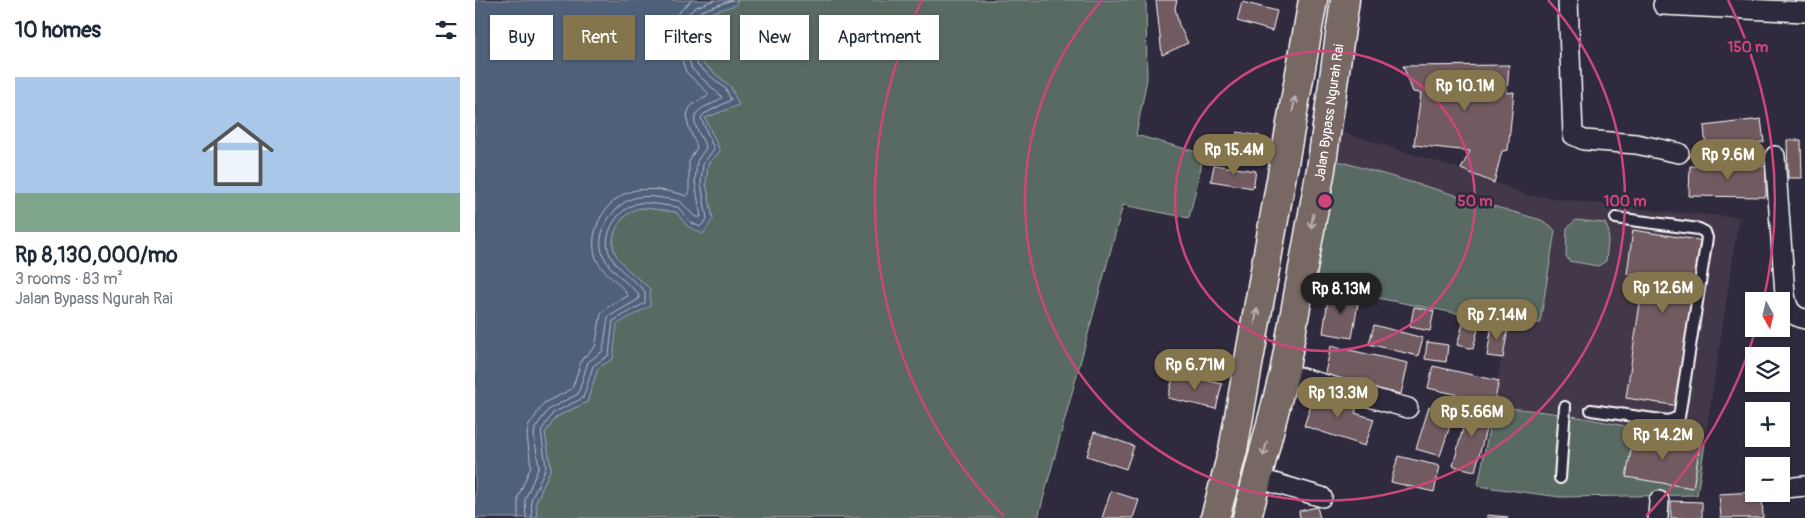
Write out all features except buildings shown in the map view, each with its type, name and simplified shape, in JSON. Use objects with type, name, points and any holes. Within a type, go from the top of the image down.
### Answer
[{"type":"highway","points":[[1215,518],[1233,450],[1313,0]]},
{"type":"highway","name":"Jalan Bypass Ngurah Rai","points":[[1247,518],[1284,373],[1321,168],[1345,0]]},
{"type":"street","points":[[1562,0],[1569,0],[1573,136],[1583,140],[1636,144],[1679,153]]},
{"type":"street","points":[[1663,4],[1805,12]]},
{"type":"street","points":[[1775,156],[1785,294],[1789,310],[1797,317],[1805,319]]},
{"type":"street","points":[[1284,373],[1408,408]]},
{"type":"street","points":[[1257,478],[1323,497]]},
{"type":"street","points":[[1790,488],[1805,486]]},
{"type":"lane","points":[[1591,410],[1673,421],[1681,414],[1707,238],[1705,232],[1699,228],[1616,218]]},
{"type":"lane","points":[[1560,478],[1565,407]]},
{"type":"shaded area","points":[[1331,129],[1461,169],[1527,195],[1667,212],[1739,217],[1697,495],[1560,497],[1478,486],[1508,323],[1314,286]]},
{"type":"green space","points":[[737,0],[1146,0],[1147,79],[1136,135],[1204,154],[1189,218],[1123,205],[1038,518],[537,518],[536,502],[551,468],[545,433],[556,417],[587,402],[598,368],[613,358],[616,324],[650,289],[626,268],[615,253],[613,239],[618,225],[628,213],[641,208],[676,212],[687,226],[713,219],[706,183],[708,164],[720,151],[705,118],[738,105],[730,86],[702,63],[701,60],[730,60],[730,15],[703,15],[735,5]]},
{"type":"green space","points":[[1328,158],[1541,220],[1551,226],[1555,231],[1540,323],[1508,323],[1314,286]]},
{"type":"green space","points":[[1576,220],[1605,223],[1609,232],[1606,261],[1598,266],[1569,261],[1566,255],[1567,228]]},
{"type":"green space","points":[[1493,407],[1573,416],[1705,444],[1697,495],[1560,497],[1478,486]]},
{"type":"water","points":[[475,0],[737,0],[736,5],[703,15],[645,15],[645,60],[701,60],[702,63],[730,86],[739,105],[705,118],[720,151],[708,164],[706,183],[713,219],[703,234],[687,226],[676,212],[641,208],[628,213],[618,225],[613,239],[615,253],[626,268],[650,289],[650,306],[617,324],[613,359],[598,368],[587,402],[556,417],[545,433],[551,468],[536,502],[537,518],[475,518]]}]
